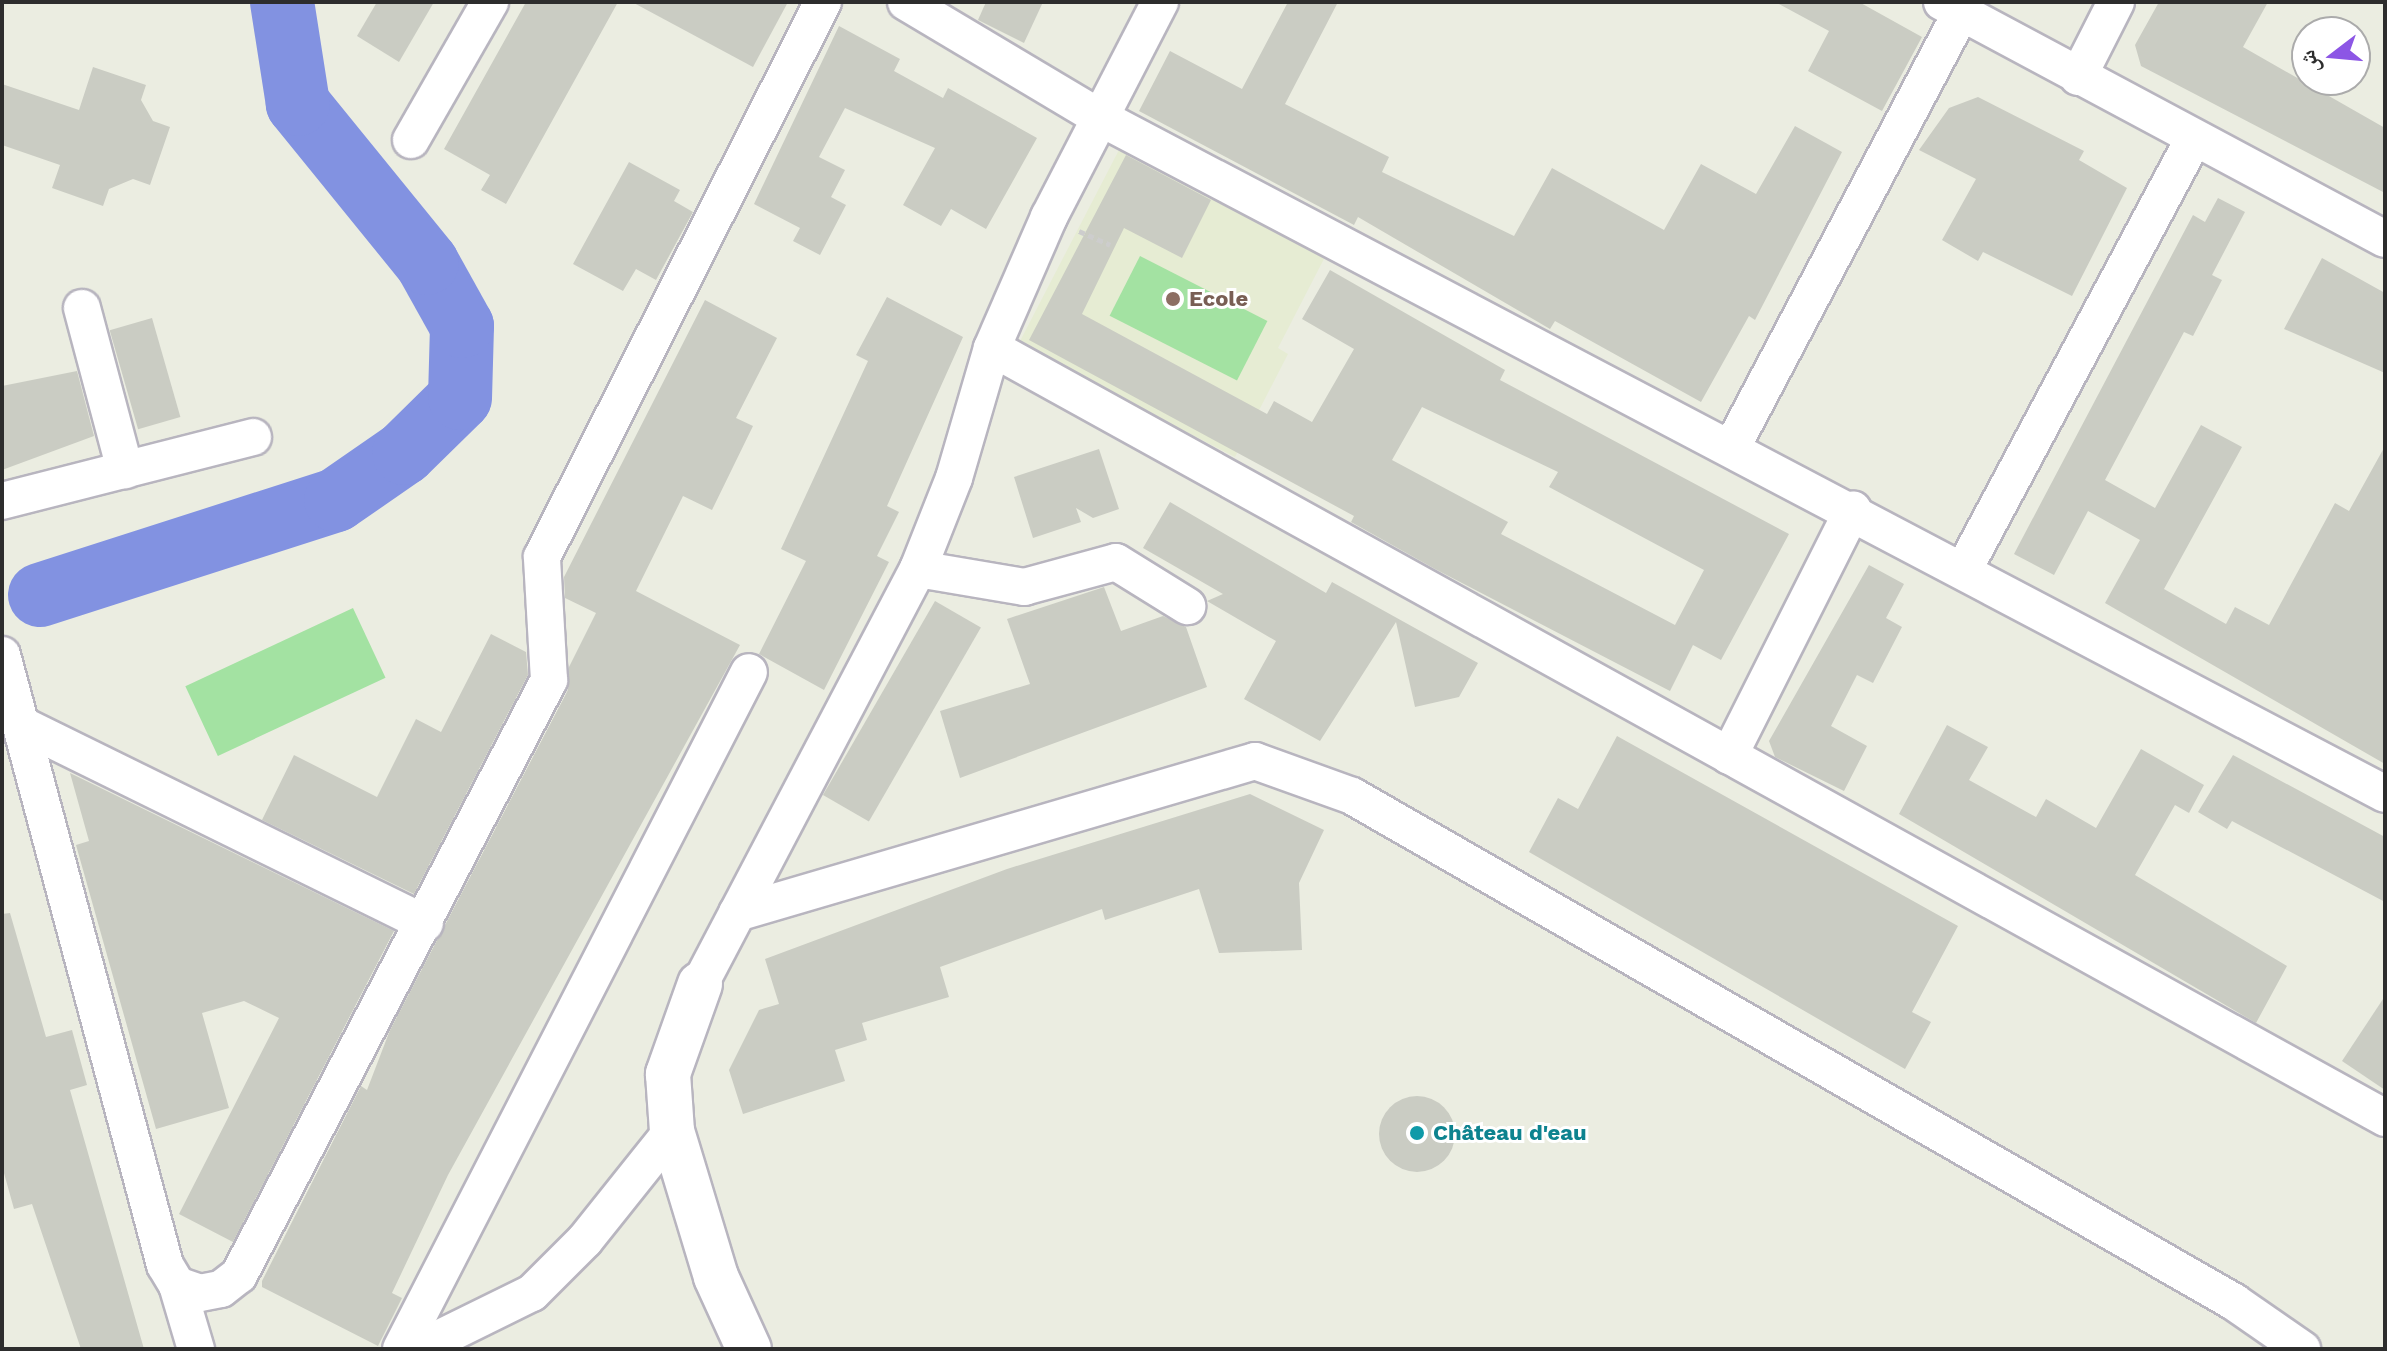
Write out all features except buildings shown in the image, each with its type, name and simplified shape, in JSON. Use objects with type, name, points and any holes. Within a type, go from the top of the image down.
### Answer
[{"type":"street","points":[[411,140],[490,2]]},
{"type":"street","points":[[177,1285],[200,1293],[239,1275],[549,680],[542,557],[823,2]]},
{"type":"street","points":[[906,2],[1099,117],[1853,509],[2385,794]]},
{"type":"street","points":[[749,1349],[716,1277],[672,1131],[668,1074],[700,984],[918,569],[954,478],[992,348],[1099,117],[1160,2]]},
{"type":"street","points":[[2078,77],[2116,2]]},
{"type":"street","points":[[1732,447],[1951,7],[2385,239]]},
{"type":"street","points":[[1964,569],[2194,139]]},
{"type":"street","points":[[82,308],[125,470]]},
{"type":"street","points":[[992,348],[2385,1118]]},
{"type":"street","points":[[2,501],[253,437]]},
{"type":"street","points":[[1729,756],[1853,509]]},
{"type":"street","points":[[918,569],[1024,587],[1116,562],[1187,606]]},
{"type":"street","points":[[5,666],[165,1265],[177,1285],[196,1349]]},
{"type":"street","points":[[401,1349],[749,672]]},
{"type":"street","points":[[22,725],[425,923]]},
{"type":"street","points":[[737,913],[1255,761],[1352,796],[2234,1302],[2302,1349]]},
{"type":"street","points":[[418,1349],[532,1293],[585,1240],[672,1131]]},
{"type":"shaded area","name":"Ecole","points":[[1121,146],[1327,253],[1278,348],[1288,354],[1235,457],[1018,345]]},
{"type":"green space","points":[[1140,256],[1267,321],[1237,381],[1110,316]]},
{"type":"green space","points":[[353,608],[386,678],[218,756],[185,686]]},
{"type":"waterway","points":[[40,595],[336,500],[404,453],[460,398],[462,326],[427,263],[298,104],[282,2]]},
{"type":"place","name":"Ecole","points":[[1173,299]]},
{"type":"place","name":"Château d'eau","points":[[1417,1133]]}]
